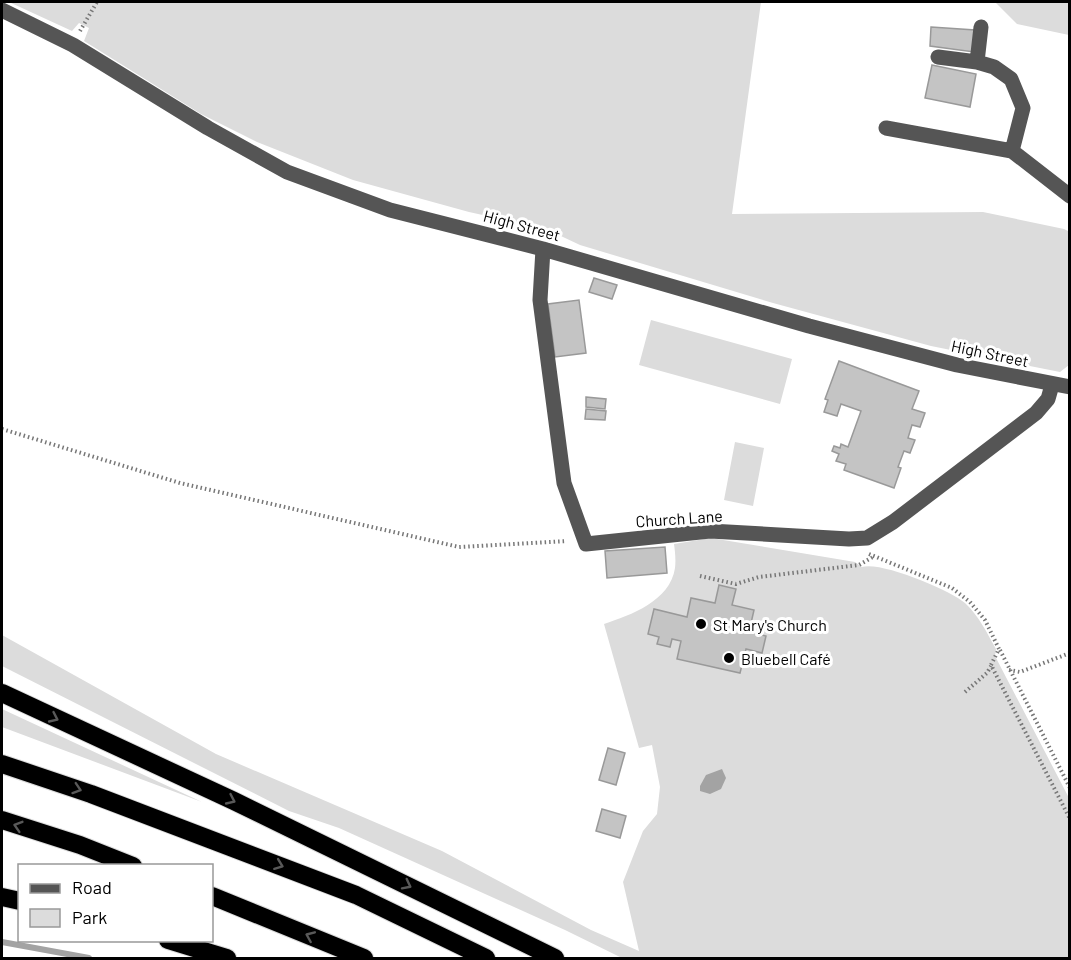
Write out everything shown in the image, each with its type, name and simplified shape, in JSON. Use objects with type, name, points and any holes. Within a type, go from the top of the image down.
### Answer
[{"type":"highway","points":[[2,693],[234,801],[555,958]]},
{"type":"highway","points":[[2,764],[91,794],[356,896],[486,958]]},
{"type":"highway","points":[[2,820],[80,845],[128,864]]},
{"type":"highway","points":[[213,896],[364,958]]},
{"type":"highway","points":[[2,897],[18,901]]},
{"type":"highway","points":[[175,942],[227,958]]},
{"type":"street","name":"High Street","points":[[2,10],[73,45],[207,128],[290,173],[390,210],[543,249],[809,326],[934,359],[1070,387]]},
{"type":"street","points":[[977,62],[981,27]]},
{"type":"street","points":[[938,57],[977,62],[994,67],[1011,79],[1023,108],[1011,151]]},
{"type":"street","points":[[886,128],[1011,151],[1070,196]]},
{"type":"street","points":[[543,249],[540,300],[562,472],[584,540]]},
{"type":"street","name":"Church Lane","points":[[584,540],[586,544],[710,531],[849,540],[867,538],[893,522],[1036,413],[1048,399],[1052,385]]},
{"type":"street","points":[[825,525],[833,533],[849,540]]},
{"type":"path","points":[[73,45],[97,2]]},
{"type":"path","points":[[2,429],[180,483],[459,547],[584,540]]},
{"type":"path","points":[[849,540],[874,557],[952,588],[970,602],[986,620],[1008,670],[1070,788]]},
{"type":"path","points":[[700,576],[736,584],[759,577],[859,564],[874,557]]},
{"type":"path","points":[[965,692],[987,673],[999,649]]},
{"type":"path","points":[[1008,670],[1020,672],[1070,653]]},
{"type":"path","points":[[991,665],[1070,819]]},
{"type":"green space","points":[[9,2],[761,2],[732,214],[983,212],[1064,229],[1070,232],[1069,365],[1060,372],[931,346],[773,303],[580,245],[546,229],[469,212],[353,180],[257,142],[201,114],[84,41],[89,28],[79,23],[72,31]]},
{"type":"green space","points":[[995,2],[1069,2],[1069,35],[1017,24]]},
{"type":"green space","points":[[651,320],[792,359],[780,404],[639,365]]},
{"type":"green space","points":[[735,442],[764,448],[753,506],[724,500]]},
{"type":"green space","points":[[711,538],[855,562],[862,567],[871,566],[899,572],[957,597],[970,608],[996,649],[995,656],[1069,798],[1069,958],[622,958],[339,828],[289,811],[2,666],[2,635],[216,754],[442,851],[591,930],[639,951],[623,882],[643,831],[657,814],[660,787],[652,745],[639,748],[604,624],[648,605],[666,589],[672,580],[675,568],[674,544]]},
{"type":"green space","points":[[2,709],[202,802],[2,727]]},
{"type":"shaded area","points":[[722,769],[726,778],[721,789],[710,794],[700,791],[706,775]]},
{"type":"building","points":[[931,27],[975,30],[974,52],[930,46]]},
{"type":"building","points":[[932,65],[976,74],[970,107],[925,98]]},
{"type":"building","points":[[594,278],[617,285],[612,299],[589,292]]},
{"type":"building","points":[[579,300],[586,353],[555,357],[548,304]]},
{"type":"building","points":[[839,361],[919,391],[912,409],[925,413],[920,427],[912,425],[908,438],[915,440],[910,453],[904,451],[894,488],[844,470],[846,464],[836,461],[839,454],[832,451],[834,446],[840,448],[841,444],[848,447],[861,411],[841,404],[837,416],[824,412],[828,400],[825,399]]},
{"type":"building","points":[[586,397],[606,399],[605,409],[586,407]]},
{"type":"building","points":[[586,409],[606,411],[605,420],[585,419]]},
{"type":"building","points":[[665,547],[667,573],[607,578],[605,551]]},
{"type":"building","name":"St Mary's Church","points":[[719,585],[736,589],[732,605],[754,610],[749,632],[766,636],[762,653],[746,649],[740,673],[677,659],[681,641],[672,639],[670,647],[657,644],[659,637],[648,634],[654,609],[687,617],[691,598],[715,603]]},
{"type":"building","points":[[608,748],[625,753],[616,785],[599,780]]},
{"type":"building","points":[[602,809],[626,816],[620,838],[596,831]]},
{"type":"waterway","points":[[2,942],[89,958]]},
{"type":"place","name":"St Mary's Church","points":[[701,624]]},
{"type":"place","name":"Bluebell Café","points":[[729,658]]}]
